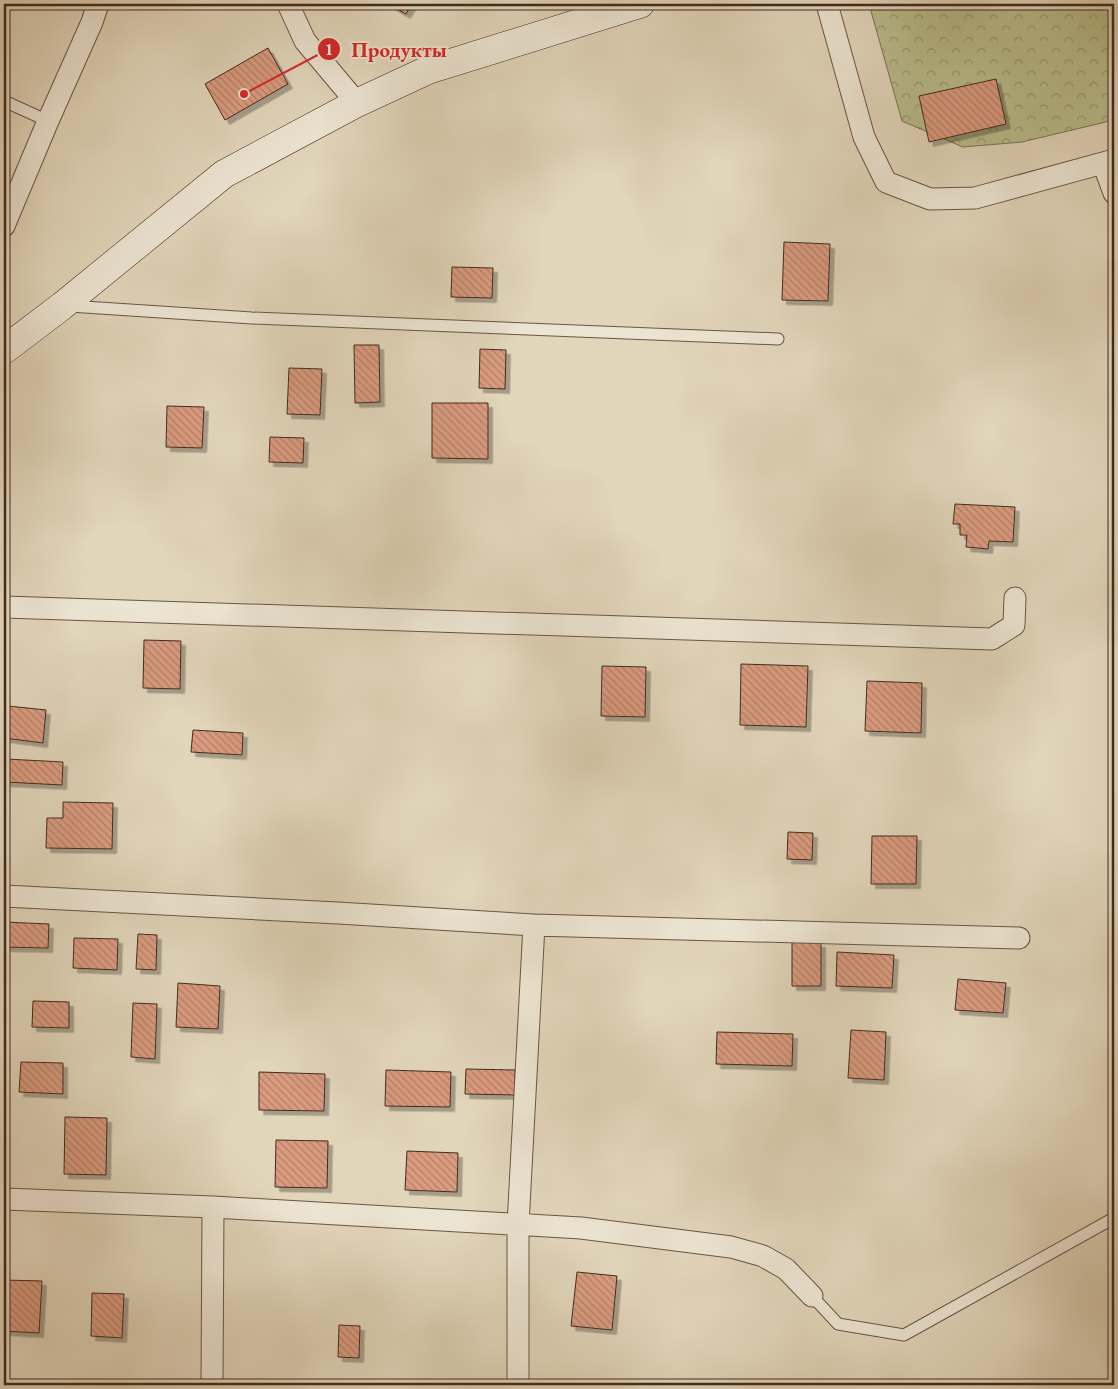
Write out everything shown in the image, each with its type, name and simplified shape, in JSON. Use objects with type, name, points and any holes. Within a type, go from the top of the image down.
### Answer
[{"type":"street","points":[[4,226],[98,4]]},
{"type":"street","points":[[288,4],[305,41],[357,103]]},
{"type":"street","points":[[4,350],[62,306],[224,174],[357,103],[428,70],[640,4]]},
{"type":"street","points":[[827,4],[864,137],[886,182],[930,199],[975,198],[1108,162],[1114,193]]},
{"type":"street","points":[[4,607],[992,639],[1014,625],[1015,598]]},
{"type":"street","points":[[4,896],[534,925],[1019,938]]},
{"type":"street","points":[[518,1385],[518,1225],[534,925]]},
{"type":"street","points":[[4,1199],[213,1207],[581,1228],[731,1246],[763,1256],[786,1269],[812,1296]]},
{"type":"street","points":[[212,1385],[213,1207]]},
{"type":"lane","points":[[4,101],[48,121]]},
{"type":"lane","points":[[62,306],[252,318],[778,339]]},
{"type":"lane","points":[[812,1296],[838,1324],[904,1335],[1114,1218]]},
{"type":"green space","points":[[869,4],[1114,4],[1114,120],[1022,142],[963,147],[902,121]]},
{"type":"building","points":[[388,4],[412,4],[406,14]]},
{"type":"building","points":[[268,48],[288,84],[225,120],[205,84]]},
{"type":"building","points":[[996,79],[1006,124],[929,142],[919,96]]},
{"type":"building","points":[[784,242],[830,244],[828,301],[782,300]]},
{"type":"building","points":[[452,267],[493,268],[492,298],[451,297]]},
{"type":"building","points":[[354,345],[379,345],[380,402],[355,403]]},
{"type":"building","points":[[480,349],[506,350],[505,389],[479,388]]},
{"type":"building","points":[[289,368],[322,369],[320,415],[287,414]]},
{"type":"building","points":[[432,403],[488,403],[488,459],[432,458]]},
{"type":"building","points":[[167,406],[204,407],[202,448],[166,447]]},
{"type":"building","points":[[270,437],[304,438],[303,463],[269,462]]},
{"type":"building","points":[[955,504],[1015,507],[1013,542],[989,541],[988,549],[966,547],[967,535],[960,535],[960,524],[953,524]]},
{"type":"building","points":[[144,640],[181,641],[180,689],[143,688]]},
{"type":"building","points":[[741,664],[808,666],[806,727],[740,725]]},
{"type":"building","points":[[602,666],[646,667],[645,717],[601,716]]},
{"type":"building","points":[[867,681],[922,683],[921,733],[865,731]]},
{"type":"building","points":[[8,706],[46,710],[43,743],[4,738]]},
{"type":"building","points":[[193,730],[243,733],[242,755],[191,752]]},
{"type":"building","points":[[6,759],[63,762],[62,785],[5,782]]},
{"type":"building","points":[[63,802],[113,803],[112,849],[46,848],[47,818],[63,818]]},
{"type":"building","points":[[788,832],[813,833],[812,860],[787,859]]},
{"type":"building","points":[[872,836],[917,836],[916,884],[871,884]]},
{"type":"building","points":[[4,922],[49,924],[48,948],[4,947]]},
{"type":"building","points":[[138,934],[157,935],[156,970],[136,969]]},
{"type":"building","points":[[74,938],[118,939],[117,970],[73,968]]},
{"type":"building","points":[[792,942],[821,943],[821,986],[792,986]]},
{"type":"building","points":[[837,952],[894,955],[892,988],[836,986]]},
{"type":"building","points":[[958,979],[1006,983],[1003,1013],[955,1010]]},
{"type":"building","points":[[178,983],[220,986],[218,1029],[176,1027]]},
{"type":"building","points":[[33,1001],[69,1002],[69,1028],[32,1027]]},
{"type":"building","points":[[133,1003],[157,1004],[155,1059],[131,1057]]},
{"type":"building","points":[[851,1030],[886,1032],[884,1080],[848,1078]]},
{"type":"building","points":[[717,1032],[793,1034],[792,1066],[716,1064]]},
{"type":"building","points":[[21,1062],[63,1063],[63,1094],[19,1092]]},
{"type":"building","points":[[466,1069],[515,1070],[515,1095],[465,1094]]},
{"type":"building","points":[[386,1070],[451,1072],[450,1107],[385,1106]]},
{"type":"building","points":[[259,1072],[325,1074],[324,1111],[259,1110]]},
{"type":"building","points":[[65,1117],[107,1118],[106,1175],[64,1174]]},
{"type":"building","points":[[276,1140],[328,1141],[327,1188],[275,1187]]},
{"type":"building","points":[[407,1151],[458,1153],[457,1192],[405,1190]]},
{"type":"building","points":[[577,1272],[617,1276],[612,1330],[571,1326]]},
{"type":"building","points":[[4,1280],[42,1281],[39,1333],[4,1331]]},
{"type":"building","points":[[92,1293],[124,1294],[122,1338],[91,1336]]},
{"type":"building","points":[[339,1325],[360,1326],[359,1358],[338,1357]]},
{"type":"place","name":"Продукты","points":[[244,94]]}]
